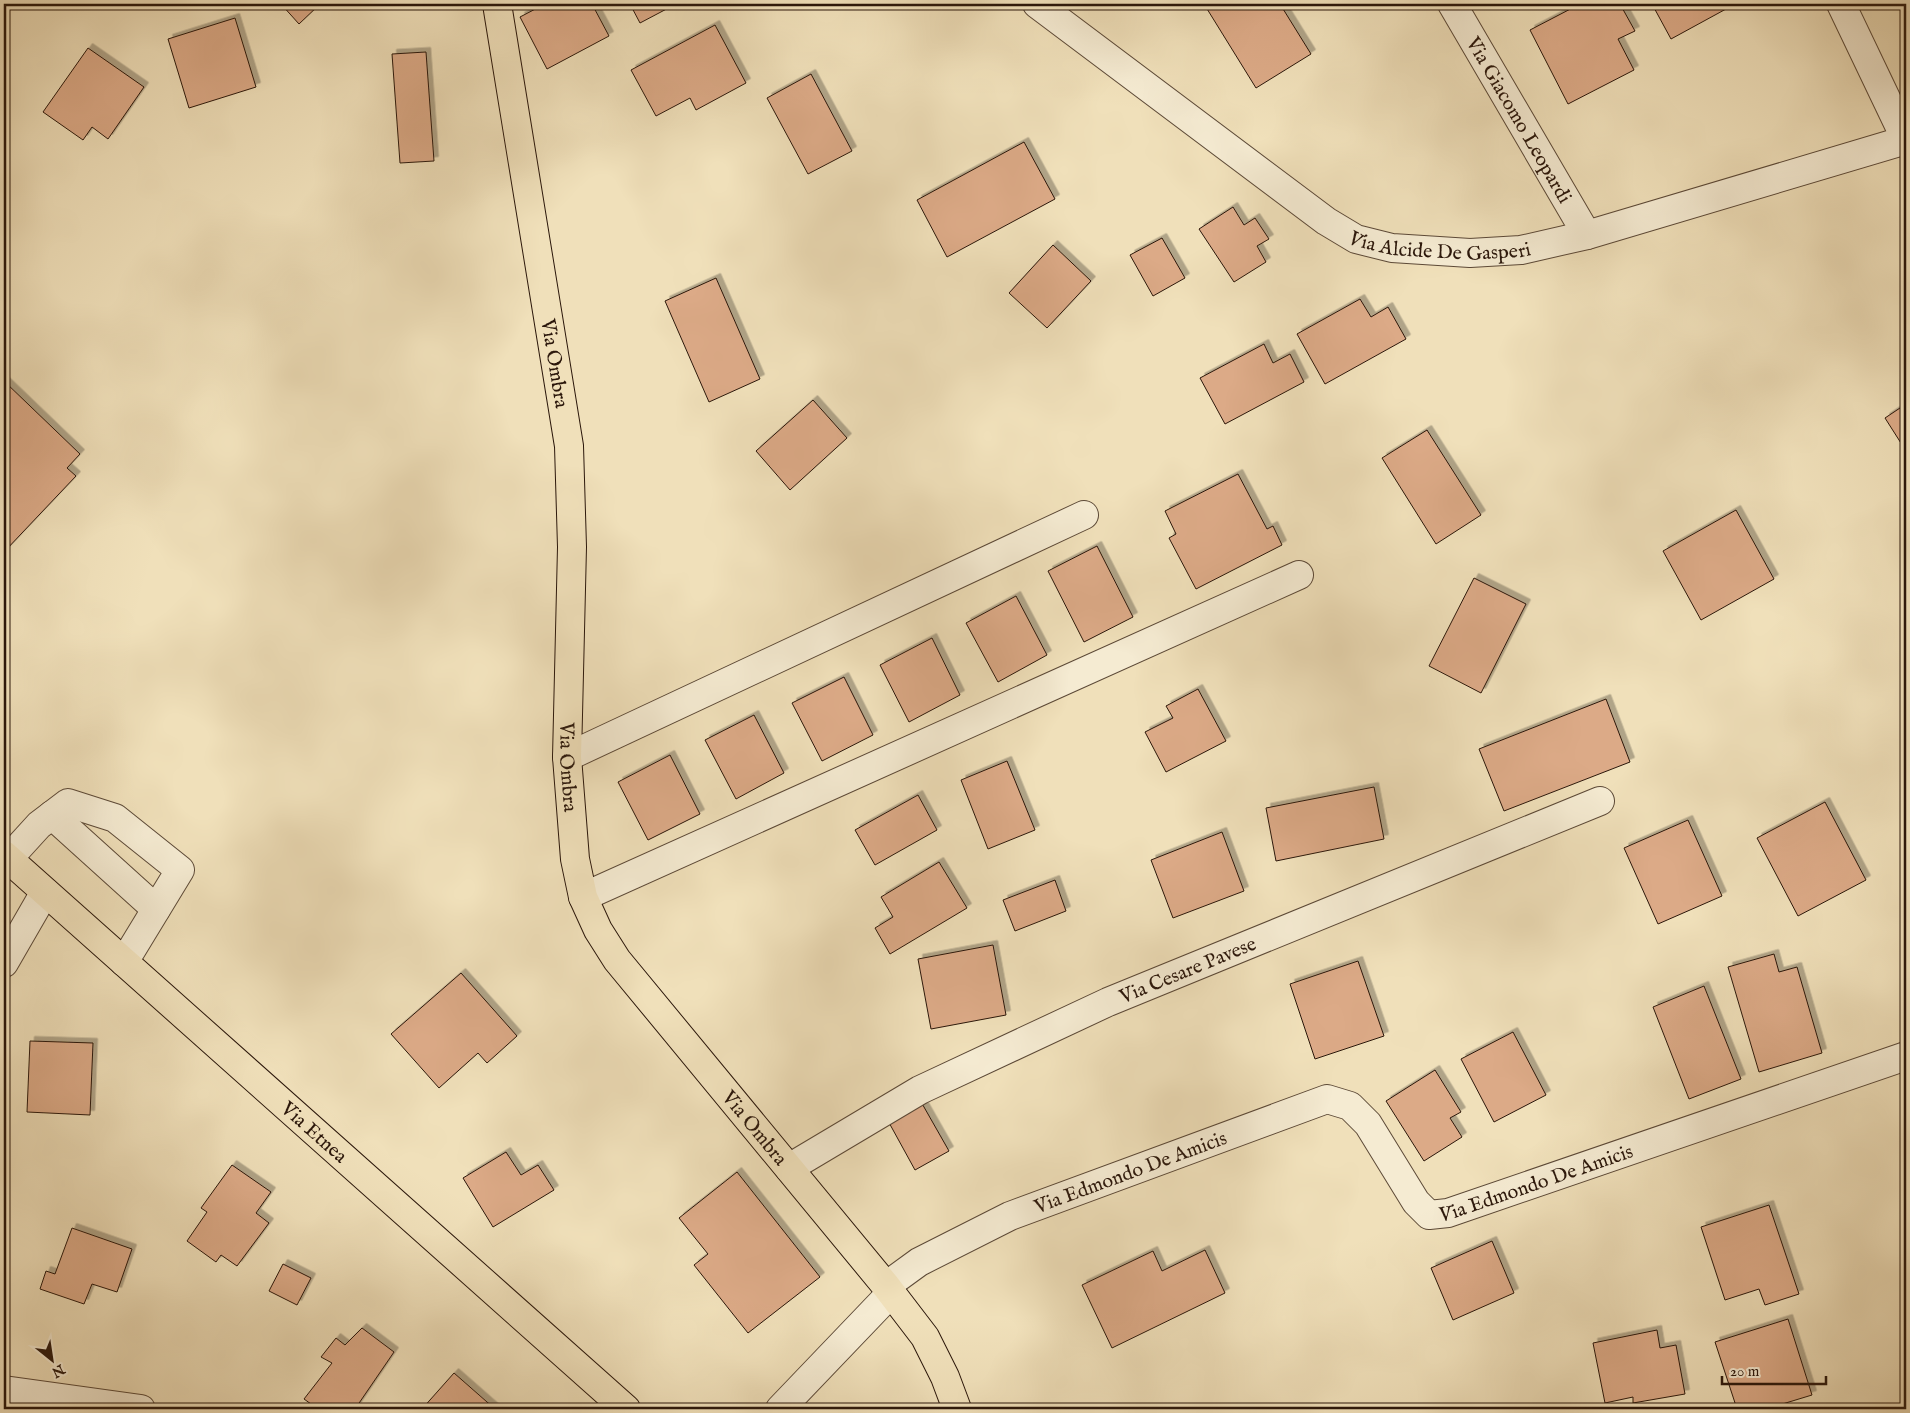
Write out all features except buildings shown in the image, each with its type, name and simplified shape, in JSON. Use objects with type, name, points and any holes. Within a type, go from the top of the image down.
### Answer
[{"type":"main road","name":"Via Ombra","points":[[498,4],[569,446],[572,547],[566,757],[575,859],[583,897],[598,930],[617,960],[888,1289],[925,1337],[945,1377],[957,1409]]},
{"type":"main road","name":"Via Etnea","points":[[6,857],[626,1409]]},
{"type":"street","name":"Via Alcide De Gasperi","points":[[1037,4],[1326,221],[1356,239],[1392,248],[1470,252],[1521,250],[1587,235],[1906,140]]},
{"type":"street","name":"Via Giacomo Leopardi","points":[[1452,4],[1587,235]]},
{"type":"street","points":[[1842,4],[1906,140]]},
{"type":"street","points":[[566,757],[1084,515]]},
{"type":"street","points":[[583,897],[1299,575]]},
{"type":"street","name":"Via Cesare Pavese","points":[[789,1168],[920,1090],[1108,1002],[1600,801]]},
{"type":"street","points":[[6,857],[39,825],[68,803],[115,818],[180,870],[124,962]]},
{"type":"street","points":[[52,815],[156,909]]},
{"type":"street","points":[[4,963],[45,892]]},
{"type":"street","name":"Via Edmondo De Amicis","points":[[780,1409],[888,1289],[919,1262],[1010,1216],[1327,1099],[1350,1106],[1368,1124],[1416,1202],[1429,1214],[1438,1214],[1448,1213],[1906,1056]]},
{"type":"street","points":[[4,1390],[141,1409]]}]
